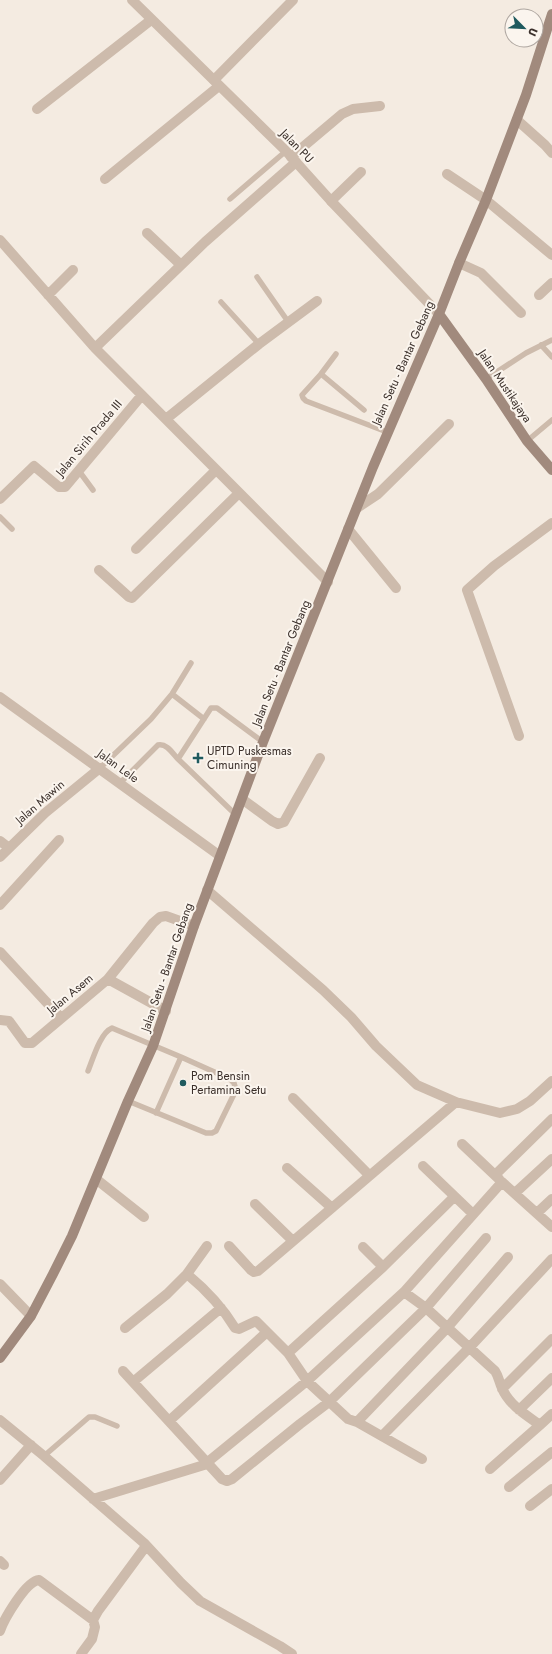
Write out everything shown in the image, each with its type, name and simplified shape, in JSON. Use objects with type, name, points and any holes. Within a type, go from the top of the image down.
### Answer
[{"type":"main road","name":"Jalan Setu - Bantar Gebang","points":[[0,1358],[31,1316],[72,1236],[128,1101],[153,1046],[207,890],[263,742],[387,432],[439,314],[486,200],[517,120],[552,14]]},
{"type":"main road","name":"Jalan Mustikajaya","points":[[439,314],[486,379],[527,441],[551,468]]},
{"type":"street","name":"Jalan PU","points":[[132,0],[291,157],[439,314]]},
{"type":"street","points":[[105,179],[217,83],[294,0]]},
{"type":"street","points":[[37,109],[151,20]]},
{"type":"street","points":[[95,348],[291,157],[342,114],[353,109],[380,106]]},
{"type":"street","points":[[517,120],[546,145],[552,153]]},
{"type":"street","points":[[331,201],[361,172]]},
{"type":"street","points":[[447,174],[486,200],[552,255]]},
{"type":"street","points":[[147,233],[181,265]]},
{"type":"street","points":[[0,240],[95,348],[328,582]]},
{"type":"street","points":[[459,263],[481,273],[521,313]]},
{"type":"street","points":[[48,295],[73,270]]},
{"type":"street","points":[[539,295],[552,283]]},
{"type":"street","points":[[166,420],[259,344],[317,301]]},
{"type":"street","name":"Jalan Sirih Prada III","points":[[1,497],[34,466],[59,487],[65,487],[142,395]]},
{"type":"street","points":[[357,508],[378,494],[449,424]]},
{"type":"street","points":[[136,549],[216,470]]},
{"type":"street","points":[[99,570],[132,598],[239,493]]},
{"type":"street","points":[[519,736],[467,590],[494,566],[552,523]]},
{"type":"street","points":[[348,529],[396,588]]},
{"type":"street","name":"Jalan Lele","points":[[0,698],[100,768],[220,856]]},
{"type":"street","points":[[242,799],[272,821],[278,824],[284,822],[320,758]]},
{"type":"street","name":"Jalan Mawin","points":[[0,857],[45,813],[100,768]]},
{"type":"street","points":[[0,840],[9,848]]},
{"type":"street","points":[[0,905],[59,840]]},
{"type":"street","points":[[207,890],[323,990],[351,1017],[376,1046],[417,1085],[456,1102],[500,1113],[517,1109],[530,1101],[552,1081]]},
{"type":"street","points":[[108,979],[153,923],[160,917],[166,916],[194,926]]},
{"type":"street","points":[[0,952],[61,1018]]},
{"type":"street","name":"Jalan Asem","points":[[0,1020],[9,1021],[25,1043],[32,1043],[108,979],[166,1011]]},
{"type":"street","points":[[293,1098],[369,1175]]},
{"type":"street","points":[[229,1246],[251,1270],[254,1272],[258,1271],[456,1102]]},
{"type":"street","points":[[495,1175],[552,1120]]},
{"type":"street","points":[[462,1144],[552,1228]]},
{"type":"street","points":[[515,1193],[552,1159]]},
{"type":"street","points":[[423,1166],[473,1214]]},
{"type":"street","points":[[287,1168],[332,1208]]},
{"type":"street","points":[[96,1179],[144,1217]]},
{"type":"street","points":[[93,1499],[204,1465],[307,1381],[404,1292],[502,1182]]},
{"type":"street","points":[[288,1353],[383,1267],[454,1197]]},
{"type":"street","points":[[536,1213],[552,1199]]},
{"type":"street","points":[[255,1204],[293,1241]]},
{"type":"street","points":[[123,1370],[222,1479],[232,1479],[329,1402],[426,1308],[486,1238]]},
{"type":"street","points":[[125,1328],[162,1298],[187,1274],[207,1246]]},
{"type":"street","points":[[363,1247],[383,1267]]},
{"type":"street","points":[[357,1422],[447,1328],[508,1257]]},
{"type":"street","points":[[382,1436],[469,1348],[552,1259]]},
{"type":"street","points":[[187,1274],[200,1285],[221,1308],[236,1329],[256,1321],[288,1353],[307,1381],[348,1420],[357,1422],[422,1459]]},
{"type":"street","points":[[0,1284],[31,1316]]},
{"type":"street","points":[[404,1292],[426,1308],[495,1371],[500,1378],[502,1389],[519,1410],[540,1425]]},
{"type":"street","points":[[133,1382],[221,1308]]},
{"type":"street","points":[[169,1421],[268,1332]]},
{"type":"street","points":[[502,1389],[552,1338]]},
{"type":"street","points":[[519,1410],[552,1378]]},
{"type":"street","points":[[490,1469],[552,1414]]},
{"type":"street","points":[[0,1420],[44,1456],[146,1546],[200,1601],[292,1654]]},
{"type":"street","points":[[0,1480],[31,1445]]},
{"type":"street","points":[[509,1487],[552,1452]]},
{"type":"street","points":[[530,1506],[552,1489]]},
{"type":"street","points":[[93,1620],[146,1546]]},
{"type":"street","points":[[0,1631],[5,1618],[28,1586],[34,1580],[39,1580],[93,1620],[96,1627],[92,1639],[81,1654]]},
{"type":"lane","points":[[230,199],[291,157]]},
{"type":"lane","points":[[256,277],[289,323]]},
{"type":"lane","points":[[221,302],[259,344]]},
{"type":"lane","points":[[486,379],[526,353],[552,340]]},
{"type":"lane","points":[[541,345],[552,357]]},
{"type":"lane","points":[[336,354],[321,374],[302,395],[303,398],[306,401],[387,432]]},
{"type":"lane","points":[[321,374],[364,410]]},
{"type":"lane","points":[[527,441],[552,420]]},
{"type":"lane","points":[[79,471],[93,490]]},
{"type":"lane","points":[[0,517],[12,529]]},
{"type":"lane","points":[[100,768],[151,719],[172,694],[191,663]]},
{"type":"lane","points":[[172,694],[204,719]]},
{"type":"lane","points":[[178,760],[211,708],[217,708],[263,742]]},
{"type":"lane","points":[[120,783],[158,745],[162,744],[167,746],[178,760],[236,815]]},
{"type":"lane","points":[[88,1071],[102,1036],[107,1030],[112,1028],[153,1046],[181,1056],[230,1079],[234,1082],[236,1090],[216,1131],[212,1133],[206,1133],[128,1101]]},
{"type":"lane","points":[[156,1113],[181,1056]]},
{"type":"lane","points":[[44,1456],[89,1417],[95,1417],[117,1426]]},
{"type":"place","name":"UPTD Puskesmas Cimuning","points":[[198,758]]},
{"type":"place","name":"Pom Bensin Pertamina Setu","points":[[183,1083]]}]
